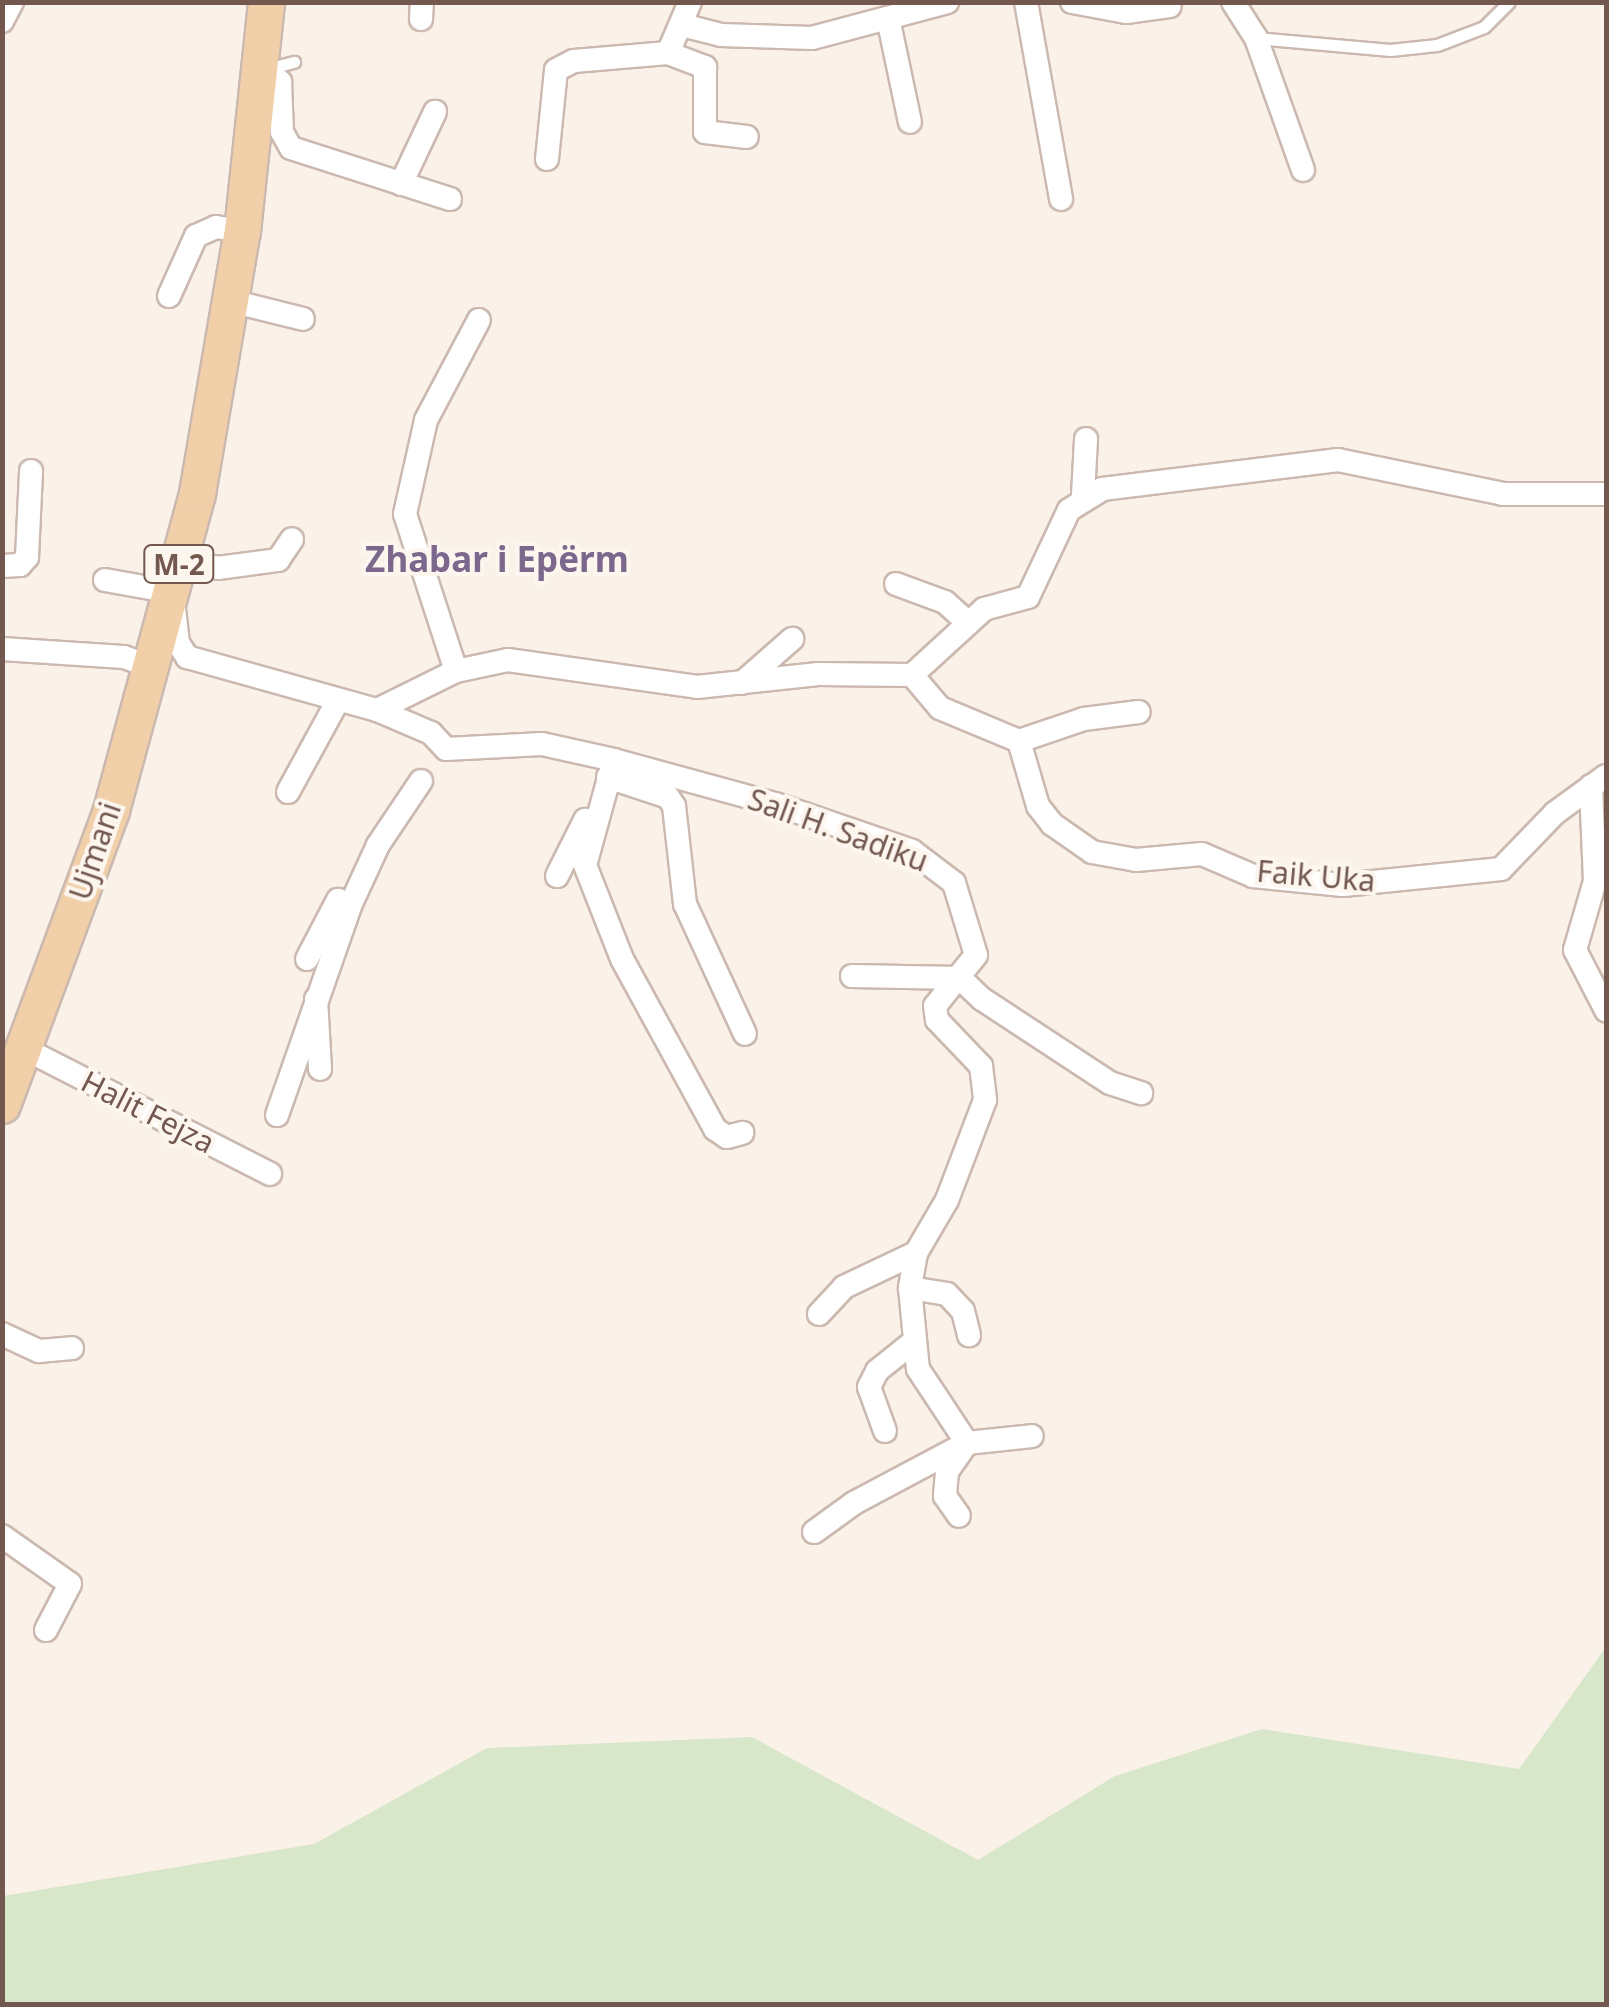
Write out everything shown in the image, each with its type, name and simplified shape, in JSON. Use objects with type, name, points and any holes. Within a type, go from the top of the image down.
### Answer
[{"type":"main road","name":"Ujmani","points":[[2,1105],[110,810],[176,577],[215,409],[242,231],[276,66],[266,2]]},
{"type":"street","points":[[2,21],[12,2]]},
{"type":"street","points":[[668,53],[690,2]]},
{"type":"street","points":[[682,26],[784,40],[826,36],[947,2]]},
{"type":"street","points":[[1026,2],[1061,199]]},
{"type":"street","points":[[1072,2],[1126,12],[1170,6]]},
{"type":"street","points":[[1233,2],[1256,38],[1302,170]]},
{"type":"street","points":[[888,18],[910,122]]},
{"type":"street","points":[[547,159],[556,70],[574,61],[668,53],[706,67],[705,132],[746,137]]},
{"type":"street","name":"Ujmani","points":[[276,66],[282,132],[291,148],[450,200]]},
{"type":"street","points":[[401,184],[422,152],[435,112]]},
{"type":"street","points":[[169,296],[196,236],[216,228],[242,231]]},
{"type":"street","points":[[231,300],[303,319]]},
{"type":"street","points":[[456,670],[406,514],[426,420],[478,320]]},
{"type":"street","points":[[1083,496],[1086,439]]},
{"type":"street","points":[[912,675],[966,621],[1028,597],[1069,510],[1083,496],[1327,460],[1503,494],[1606,494]]},
{"type":"street","points":[[2,566],[20,565],[27,556],[30,471]]},
{"type":"street","points":[[105,580],[176,577],[278,560],[292,539]]},
{"type":"street","points":[[176,577],[178,643],[187,657],[376,710],[431,733],[446,748],[378,844],[316,1000],[278,1115]]},
{"type":"street","points":[[896,584],[945,602],[966,621]]},
{"type":"street","points":[[742,683],[792,638]]},
{"type":"street","points":[[2,649],[124,657],[150,666]]},
{"type":"street","points":[[376,710],[456,670],[526,660],[698,687],[854,672],[912,675],[940,708],[1020,740],[1084,719],[1138,712]]},
{"type":"street","points":[[288,792],[337,702]]},
{"type":"street","name":"Faik Uka","points":[[1020,740],[1038,806],[1052,824],[1092,852],[1136,860],[1202,854],[1253,876],[1343,884],[1502,869],[1599,781]]},
{"type":"street","name":"Sali H. Sadiku","points":[[446,748],[542,744],[611,769],[668,797],[674,806],[685,904],[745,1034]]},
{"type":"street","points":[[611,769],[585,865],[622,959],[715,1130],[728,1137],[742,1132]]},
{"type":"street","name":"Sali H. Sadiku","points":[[611,769],[775,804],[928,859],[954,883],[975,937],[976,955],[935,1006],[937,1020],[981,1066],[985,1100],[947,1200],[916,1253],[910,1288],[912,1343],[936,1405],[968,1443]]},
{"type":"street","points":[[307,959],[372,832],[405,790],[420,781]]},
{"type":"street","name":"Faik Uka","points":[[1599,781],[1594,882],[1575,950],[1606,1010]]},
{"type":"street","points":[[557,876],[598,807]]},
{"type":"street","points":[[852,976],[960,978],[982,999],[1110,1082],[1141,1093]]},
{"type":"street","points":[[316,1000],[320,1069]]},
{"type":"street","name":"Halit Fejza","points":[[25,1049],[270,1174]]},
{"type":"street","points":[[819,1314],[855,1280],[916,1253]]},
{"type":"street","points":[[910,1288],[947,1294],[963,1311],[970,1336]]},
{"type":"street","points":[[2,1334],[39,1350],[72,1348]]},
{"type":"street","points":[[886,1430],[869,1387],[877,1371],[912,1343]]},
{"type":"street","points":[[814,1532],[854,1503],[968,1443],[1032,1436]]},
{"type":"street","points":[[959,1516],[945,1496],[947,1472],[968,1443]]},
{"type":"street","points":[[2,1536],[70,1584],[46,1630]]},
{"type":"lane","points":[[1256,38],[1390,50],[1436,45],[1484,27],[1509,2]]},
{"type":"green space","points":[[1606,1647],[1606,2004],[3,2004],[3,1896],[314,1844],[487,1748],[752,1737],[978,1860],[1115,1776],[1262,1729],[1519,1769]]},
{"type":"district","name":"Zhabar i Epërm","points":[[497,559]]}]
